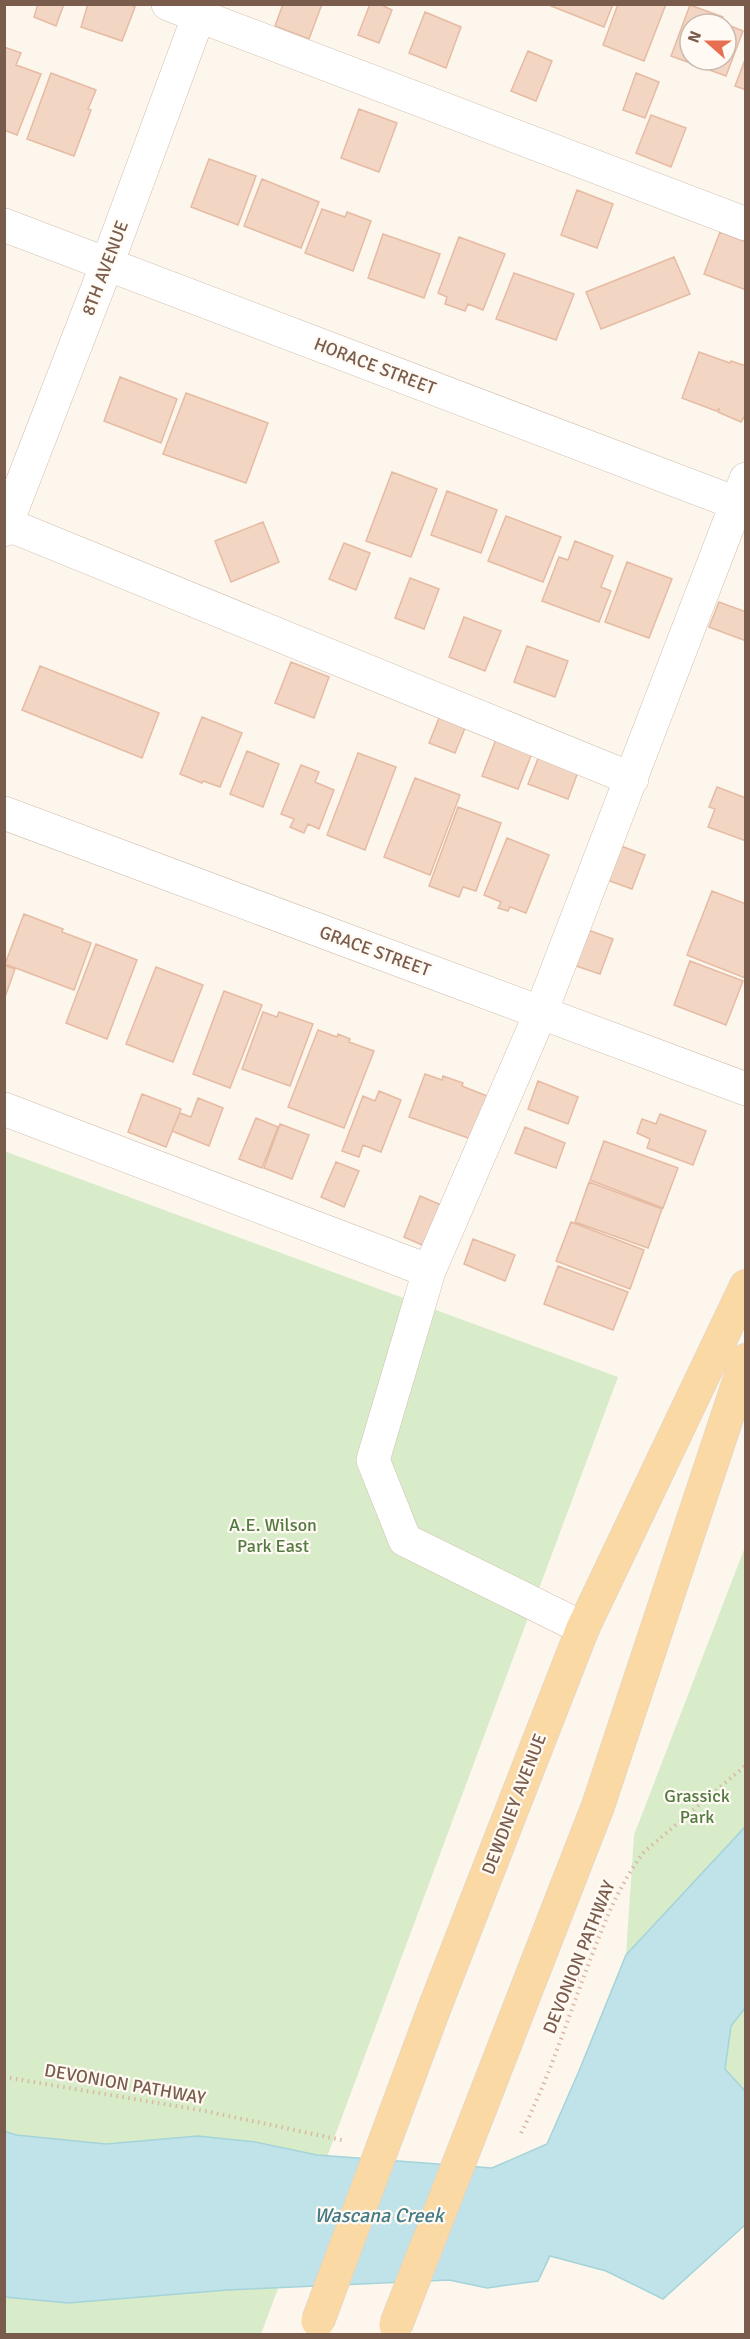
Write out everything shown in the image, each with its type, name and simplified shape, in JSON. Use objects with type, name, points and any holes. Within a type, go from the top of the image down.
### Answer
[{"type":"main road","name":"DEWDNEY AVENUE","points":[[316,2328],[434,2009],[583,1628],[746,1286]]},
{"type":"main road","points":[[394,2330],[598,1806],[746,1360]]},
{"type":"street","points":[[168,4],[201,10],[746,224]]},
{"type":"street","name":"8TH AVENUE","points":[[5,526],[107,264],[201,10]]},
{"type":"street","name":"HORACE STREET","points":[[4,225],[742,496]]},
{"type":"street","points":[[583,1628],[405,1540],[373,1460],[429,1271],[541,1012],[742,496]]},
{"type":"street","points":[[5,526],[632,779]]},
{"type":"street","name":"GRACE STREET","points":[[4,813],[746,1089]]},
{"type":"street","points":[[4,1109],[429,1271]]},
{"type":"path","name":"DEVONION PATHWAY","points":[[521,2133],[538,2100],[600,1934],[632,1867],[644,1852],[746,1765]]},
{"type":"path","name":"DEVONION PATHWAY","points":[[4,2077],[205,2111],[346,2141]]},
{"type":"green space","name":"A.E. Wilson Park East","points":[[4,1151],[618,1377],[261,2334],[5,2334]]},
{"type":"green space","name":"Grassick Park","points":[[745,1547],[745,1827],[626,1955],[634,1835]]},
{"type":"green space","points":[[745,2008],[745,2091],[725,2069],[731,2026]]},
{"type":"water","name":"Wascana Creek","points":[[745,1827],[745,2008],[731,2026],[725,2069],[745,2091],[745,2225],[663,2299],[606,2271],[550,2256],[538,2281],[487,2288],[449,2280],[227,2290],[68,2303],[5,2297],[4,2131],[16,2135],[106,2144],[198,2136],[255,2142],[317,2155],[492,2168],[547,2144],[626,1955]]},
{"type":"building","points":[[38,4],[64,4],[56,26],[34,17]]},
{"type":"building","points":[[88,4],[129,4],[135,7],[122,41],[81,27]]},
{"type":"building","points":[[283,4],[322,4],[309,39],[275,26]]},
{"type":"building","points":[[370,4],[379,4],[392,10],[379,43],[358,35]]},
{"type":"building","points":[[546,4],[613,4],[604,27]]},
{"type":"building","points":[[618,4],[666,4],[644,61],[603,45]]},
{"type":"building","points":[[690,5],[709,12],[687,12]]},
{"type":"building","points":[[425,12],[461,27],[446,68],[409,53]]},
{"type":"building","points":[[738,29],[743,31],[738,44]]},
{"type":"building","points":[[678,37],[678,59],[671,56]]},
{"type":"building","points":[[4,47],[21,53],[16,65],[41,74],[17,135],[4,130]]},
{"type":"building","points":[[528,51],[552,61],[536,101],[511,91]]},
{"type":"building","points":[[746,57],[746,90],[735,86]]},
{"type":"building","points":[[715,72],[728,72],[726,76]]},
{"type":"building","points":[[51,73],[96,90],[74,156],[27,139]]},
{"type":"building","points":[[636,73],[659,82],[645,118],[623,110]]},
{"type":"building","points":[[359,109],[397,123],[379,172],[341,158]]},
{"type":"building","points":[[651,115],[686,128],[671,167],[636,153]]},
{"type":"building","points":[[209,159],[256,176],[238,225],[191,207]]},
{"type":"building","points":[[262,179],[319,202],[301,248],[244,226]]},
{"type":"building","points":[[577,190],[613,204],[597,248],[561,235]]},
{"type":"building","points":[[322,209],[345,217],[347,212],[371,221],[353,271],[305,253]]},
{"type":"building","points":[[720,232],[746,242],[746,290],[704,274]]},
{"type":"building","points":[[383,234],[440,254],[424,298],[368,278]]},
{"type":"building","points":[[459,237],[505,254],[483,310],[468,304],[465,311],[445,304],[447,297],[438,293]]},
{"type":"building","points":[[674,257],[690,294],[601,329],[586,292]]},
{"type":"building","points":[[514,273],[574,294],[556,340],[496,319]]},
{"type":"building","points":[[699,352],[746,366],[746,414],[741,422],[718,412],[719,409],[716,411],[682,398]]},
{"type":"building","points":[[120,377],[177,399],[161,443],[104,421]]},
{"type":"building","points":[[186,393],[268,423],[246,483],[163,454]]},
{"type":"building","points":[[392,472],[437,489],[411,557],[366,541]]},
{"type":"building","points":[[447,491],[497,510],[481,553],[431,535]]},
{"type":"building","points":[[506,516],[561,537],[543,582],[488,561]]},
{"type":"building","points":[[263,522],[279,562],[231,582],[215,541]]},
{"type":"building","points":[[575,541],[613,556],[601,587],[611,591],[599,622],[542,601],[559,557],[568,560]]},
{"type":"building","points":[[344,543],[370,553],[356,590],[329,579]]},
{"type":"building","points":[[627,562],[672,579],[649,638],[605,622]]},
{"type":"building","points":[[410,578],[439,589],[424,629],[395,618]]},
{"type":"building","points":[[719,602],[746,612],[746,641],[709,627]]},
{"type":"building","points":[[464,617],[501,631],[485,671],[449,657]]},
{"type":"building","points":[[527,646],[568,661],[555,697],[514,682]]},
{"type":"building","points":[[291,662],[329,677],[314,718],[275,703]]},
{"type":"building","points":[[40,666],[159,713],[142,758],[22,710]]},
{"type":"building","points":[[443,708],[469,718],[455,753],[429,743]]},
{"type":"building","points":[[202,717],[242,733],[220,787],[180,774]]},
{"type":"building","points":[[500,729],[536,743],[518,789],[482,776]]},
{"type":"building","points":[[543,746],[582,761],[568,799],[528,784]]},
{"type":"building","points":[[247,751],[279,764],[263,807],[230,794]]},
{"type":"building","points":[[358,753],[396,767],[365,850],[327,835]]},
{"type":"building","points":[[301,765],[319,772],[315,782],[334,790],[319,829],[308,824],[304,833],[290,827],[294,819],[281,814]]},
{"type":"building","points":[[415,778],[460,795],[430,875],[384,857]]},
{"type":"building","points":[[717,787],[746,798],[746,841],[708,827],[715,809],[709,807]]},
{"type":"building","points":[[458,807],[501,823],[476,891],[463,887],[459,897],[429,886]]},
{"type":"building","points":[[507,838],[549,855],[526,913],[510,907],[508,911],[498,908],[501,902],[484,895]]},
{"type":"building","points":[[621,846],[645,855],[632,889],[607,880]]},
{"type":"building","points":[[712,891],[746,904],[745,978],[687,955]]},
{"type":"building","points":[[24,914],[91,943],[74,990],[5,964]]},
{"type":"building","points":[[588,930],[613,939],[600,974],[576,966]]},
{"type":"building","points":[[96,944],[137,960],[107,1039],[66,1023]]},
{"type":"building","points":[[690,961],[743,981],[726,1025],[674,1005]]},
{"type":"building","points":[[4,965],[15,969],[4,1000]]},
{"type":"building","points":[[156,967],[203,985],[173,1062],[126,1044]]},
{"type":"building","points":[[224,991],[262,1005],[230,1088],[193,1074]]},
{"type":"building","points":[[263,1012],[277,1017],[279,1012],[313,1024],[290,1086],[242,1069]]},
{"type":"building","points":[[318,1030],[337,1037],[338,1034],[350,1039],[349,1042],[374,1051],[344,1128],[288,1107]]},
{"type":"building","points":[[425,1074],[442,1080],[443,1076],[463,1083],[462,1086],[487,1096],[471,1139],[409,1117]]},
{"type":"building","points":[[538,1081],[578,1097],[568,1124],[528,1109]]},
{"type":"building","points":[[379,1091],[401,1100],[381,1152],[363,1145],[359,1157],[342,1151],[363,1096],[375,1101]]},
{"type":"building","points":[[142,1094],[181,1109],[166,1147],[128,1132]]},
{"type":"building","points":[[198,1098],[223,1108],[209,1146],[172,1131],[180,1113],[191,1117]]},
{"type":"building","points":[[660,1114],[706,1131],[693,1165],[647,1148],[650,1139],[637,1133],[642,1119],[656,1124]]},
{"type":"building","points":[[256,1118],[278,1127],[262,1168],[239,1159]]},
{"type":"building","points":[[280,1124],[309,1135],[292,1179],[264,1168]]},
{"type":"building","points":[[525,1127],[565,1143],[556,1168],[515,1153]]},
{"type":"building","points":[[604,1141],[678,1168],[663,1208],[590,1180]]},
{"type":"building","points":[[336,1162],[359,1171],[344,1207],[321,1197]]},
{"type":"building","points":[[589,1182],[662,1209],[648,1248],[575,1222]]},
{"type":"building","points":[[420,1196],[446,1207],[429,1248],[404,1237]]},
{"type":"building","points":[[571,1222],[644,1250],[630,1289],[556,1261]]},
{"type":"building","points":[[473,1239],[515,1255],[505,1281],[464,1264]]},
{"type":"building","points":[[558,1266],[628,1292],[613,1330],[544,1304]]}]
